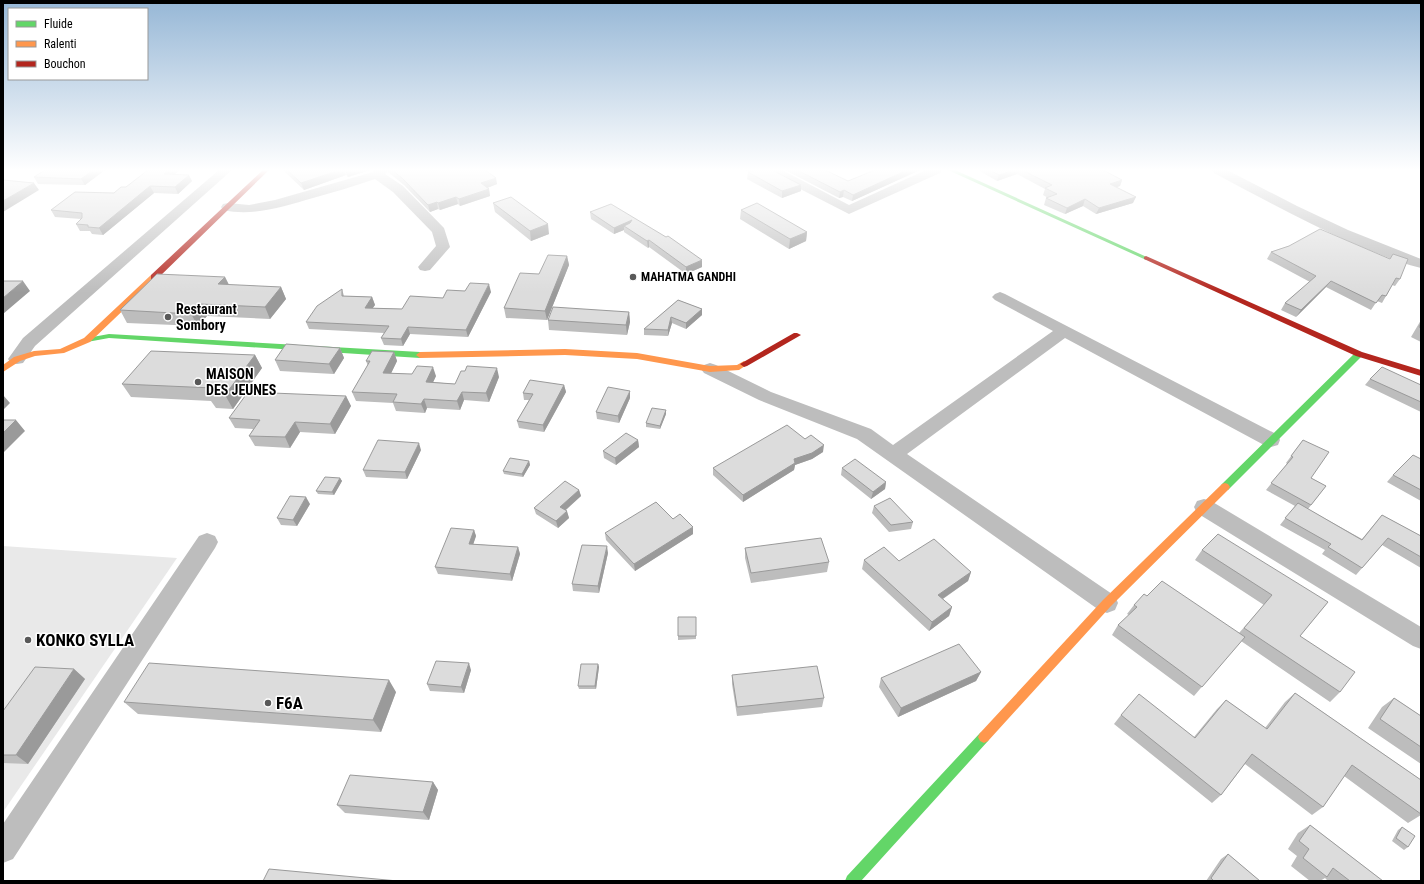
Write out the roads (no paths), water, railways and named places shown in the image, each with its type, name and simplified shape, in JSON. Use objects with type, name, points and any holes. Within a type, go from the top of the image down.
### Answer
[{"type":"street","points":[[17,359],[29,342],[179,211]]},
{"type":"street","points":[[87,340],[223,211]]},
{"type":"street","points":[[420,211],[439,231],[443,247],[426,267]]},
{"type":"street","points":[[1042,211],[1359,354],[1421,373]]},
{"type":"street","points":[[1298,211],[1396,256],[1421,264]]},
{"type":"street","points":[[1000,297],[1271,440]]},
{"type":"street","points":[[894,454],[1064,330]]},
{"type":"street","points":[[710,370],[739,367],[797,335]]},
{"type":"street","points":[[3,369],[17,359],[34,354],[61,351],[87,340],[109,336],[420,355],[565,352],[637,356],[710,370],[765,396],[864,434],[1107,603]]},
{"type":"street","points":[[852,881],[1107,603],[1359,354]]},
{"type":"street","points":[[1204,507],[1421,639]]},
{"type":"street","points":[[3,849],[207,542]]},
{"type":"place","name":"MAHATMA GANDHI","points":[[633,277]]},
{"type":"place","name":"Restaurant Sombory","points":[[168,317]]},
{"type":"place","name":"MAISON DES JEUNES","points":[[198,382]]},
{"type":"place","name":"KONKO SYLLA","points":[[28,640]]},
{"type":"place","name":"F6A","points":[[268,703]]}]
